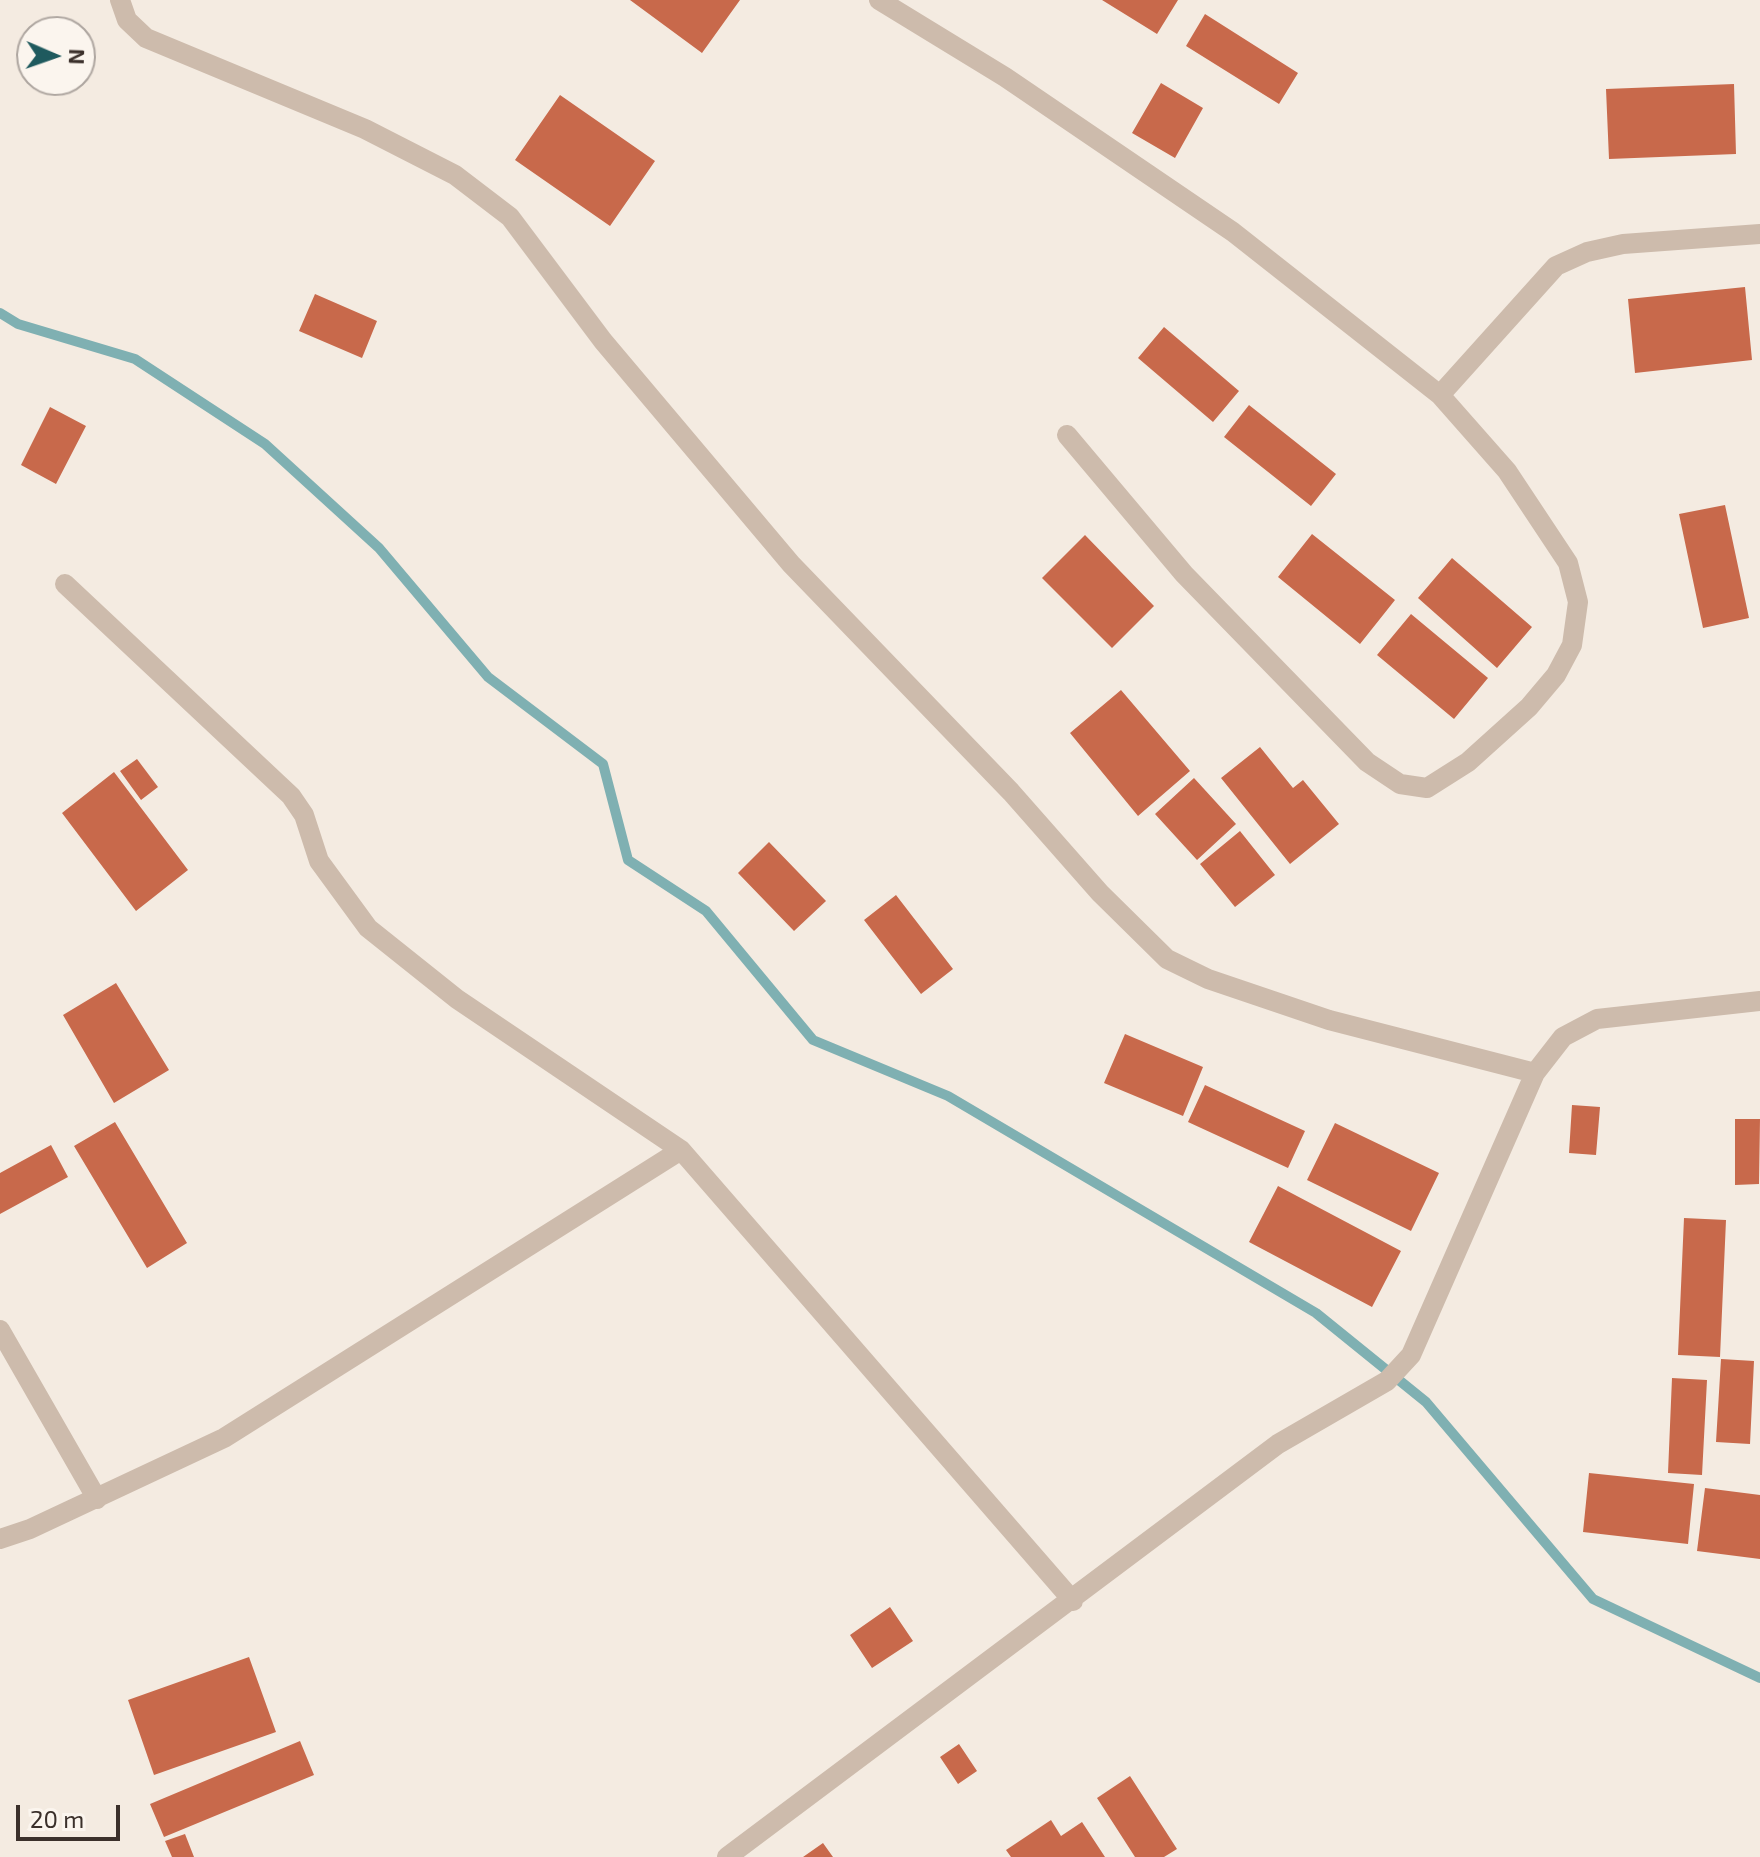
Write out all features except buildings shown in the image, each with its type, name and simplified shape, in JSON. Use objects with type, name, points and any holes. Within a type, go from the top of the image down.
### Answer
[{"type":"street","points":[[120,0],[127,20],[146,38],[365,129],[455,175],[510,217],[603,341],[791,564],[1011,792],[1100,893],[1167,959],[1208,979],[1329,1020],[1535,1073]]},
{"type":"street","points":[[879,0],[1005,77],[1233,232],[1440,395],[1507,471],[1559,550],[1575,582],[1578,602],[1572,645],[1556,675],[1529,707],[1468,762],[1427,788],[1400,784],[1367,762],[1184,574],[1067,435]]},
{"type":"street","points":[[1440,395],[1556,266],[1587,252],[1623,244],[1760,234]]},
{"type":"street","points":[[65,584],[291,796],[304,815],[319,861],[368,928],[457,999],[681,1150],[1073,1601]]},
{"type":"street","points":[[727,1857],[1073,1601],[1278,1444],[1387,1381],[1411,1355],[1535,1073],[1563,1037],[1597,1019],[1760,1001]]},
{"type":"street","points":[[0,1539],[97,1499],[224,1438],[681,1150]]},
{"type":"street","points":[[0,1330],[97,1499]]},
{"type":"waterway","points":[[0,313],[18,324],[135,359],[265,444],[379,548],[488,677],[603,764],[628,860],[706,911],[813,1040],[948,1096],[1316,1313],[1426,1402],[1593,1599],[1760,1678]]}]
